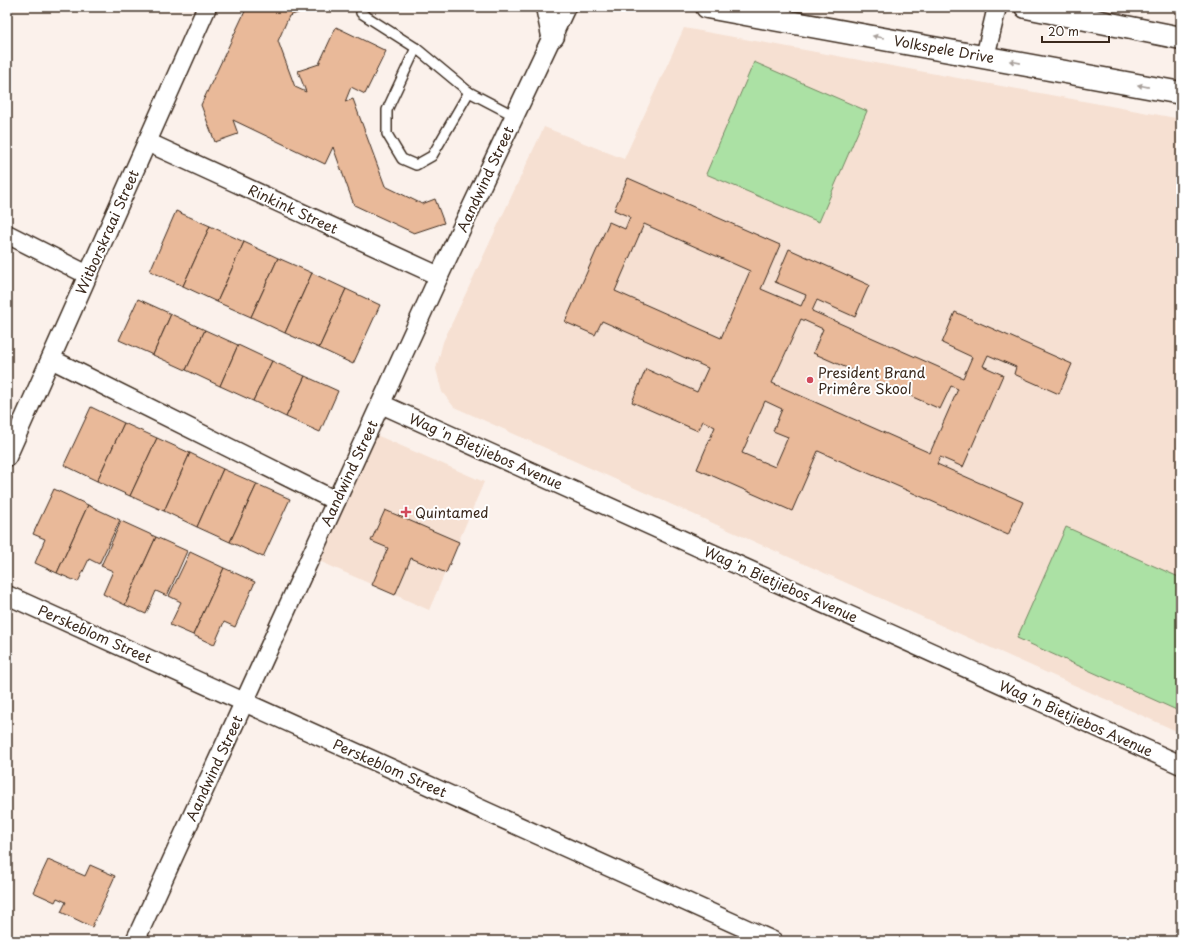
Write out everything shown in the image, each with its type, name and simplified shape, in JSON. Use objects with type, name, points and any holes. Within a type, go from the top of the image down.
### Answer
[{"type":"street","name":"Witborskraai Street","points":[[7,457],[207,7]]},
{"type":"street","points":[[547,7],[553,36]]},
{"type":"street","name":"Aandwind Street","points":[[135,941],[439,276],[566,7]]},
{"type":"street","name":"Volkspele Drive","points":[[707,7],[1181,93]]},
{"type":"street","points":[[986,57],[997,7]]},
{"type":"street","points":[[1026,7],[1181,38]]},
{"type":"street","name":"Rinkink Street","points":[[147,142],[439,276]]},
{"type":"street","points":[[7,234],[88,275]]},
{"type":"street","points":[[51,359],[336,501]]},
{"type":"street","name":"Wag 'n Bietjiebos Avenue","points":[[381,404],[1181,765]]},
{"type":"street","name":"Perskeblom Street","points":[[7,595],[773,941]]},
{"type":"lane","points":[[361,13],[416,48],[469,92],[515,116]]},
{"type":"lane","points":[[416,48],[387,110],[387,134],[402,159],[416,165],[432,156],[469,92]]},
{"type":"shaded area","name":"President Brand Primêre Skool","points":[[684,28],[1181,119],[1181,733],[454,407],[442,392],[436,369],[443,342],[544,127],[624,159]]},
{"type":"shaded area","name":"Quintamed","points":[[374,434],[484,482],[429,610],[319,561]]},
{"type":"green space","points":[[754,62],[867,111],[819,222],[706,174]]},
{"type":"green space","points":[[1066,527],[1181,578],[1181,712],[1017,638]]},
{"type":"building","points":[[247,7],[315,7],[289,16],[278,41],[295,87],[306,92],[298,71],[319,64],[336,27],[386,51],[365,94],[351,87],[345,102],[353,99],[385,186],[422,204],[435,199],[444,223],[414,233],[354,205],[333,147],[325,164],[233,120],[238,134],[215,142],[201,105]]},
{"type":"building","points":[[628,178],[780,245],[761,289],[801,306],[806,295],[775,282],[789,249],[869,285],[855,317],[817,300],[812,311],[963,378],[972,357],[942,343],[955,312],[1072,364],[1059,394],[1014,374],[1016,367],[988,355],[983,366],[1003,375],[963,467],[940,457],[937,464],[1023,502],[1008,535],[818,451],[792,511],[697,469],[715,427],[703,421],[698,431],[632,402],[646,369],[697,392],[708,368],[602,321],[595,335],[565,322],[609,222],[625,229],[630,217],[614,210]],"holes":[[[644,224],[750,271],[721,338],[615,291]],[[801,319],[823,329],[813,353],[940,409],[951,386],[958,389],[930,453],[772,383]],[[765,401],[782,409],[773,431],[788,437],[775,467],[742,453]]]},
{"type":"building","points":[[176,211],[210,226],[183,286],[150,271]]},
{"type":"building","points":[[210,226],[244,242],[217,302],[183,286]]},
{"type":"building","points":[[244,242],[278,258],[251,317],[217,302]]},
{"type":"building","points":[[278,258],[312,273],[285,333],[251,317]]},
{"type":"building","points":[[312,273],[346,289],[319,348],[285,333]]},
{"type":"building","points":[[346,289],[380,305],[353,364],[319,348]]},
{"type":"building","points":[[138,299],[171,314],[153,355],[119,340]]},
{"type":"building","points":[[171,314],[205,330],[186,370],[153,355]]},
{"type":"building","points":[[205,330],[238,345],[220,386],[186,370]]},
{"type":"building","points":[[238,345],[272,361],[253,401],[220,386]]},
{"type":"building","points":[[272,361],[305,376],[286,417],[253,401]]},
{"type":"building","points":[[305,376],[338,391],[320,432],[286,417]]},
{"type":"building","points":[[91,407],[124,423],[97,481],[64,465]]},
{"type":"building","points":[[124,423],[157,438],[130,496],[97,481]]},
{"type":"building","points":[[157,438],[190,453],[164,511],[130,496]]},
{"type":"building","points":[[190,453],[223,469],[197,527],[164,511]]},
{"type":"building","points":[[223,469],[257,484],[230,542],[197,527]]},
{"type":"building","points":[[257,484],[290,499],[263,557],[230,542]]},
{"type":"building","points":[[54,489],[88,505],[57,573],[35,563],[45,539],[33,534]]},
{"type":"building","points":[[88,505],[120,520],[99,564],[89,559],[78,582],[57,573]]},
{"type":"building","points":[[385,510],[459,542],[446,573],[411,558],[395,595],[372,585],[388,548],[371,541]]},
{"type":"building","points":[[121,521],[156,537],[125,605],[103,594],[113,571],[101,566]]},
{"type":"building","points":[[156,537],[187,551],[167,596],[156,591],[146,614],[125,605]]},
{"type":"building","points":[[190,552],[224,568],[193,635],[170,625],[181,602],[169,596]]},
{"type":"building","points":[[224,568],[255,582],[235,627],[224,622],[214,645],[193,635]]},
{"type":"building","points":[[48,860],[85,876],[90,865],[115,876],[92,927],[61,912],[66,902],[57,898],[55,902],[33,892]]},
{"type":"place","name":"President Brand Primêre Skool","points":[[810,380]]},
{"type":"place","name":"Quintamed","points":[[406,512]]}]
